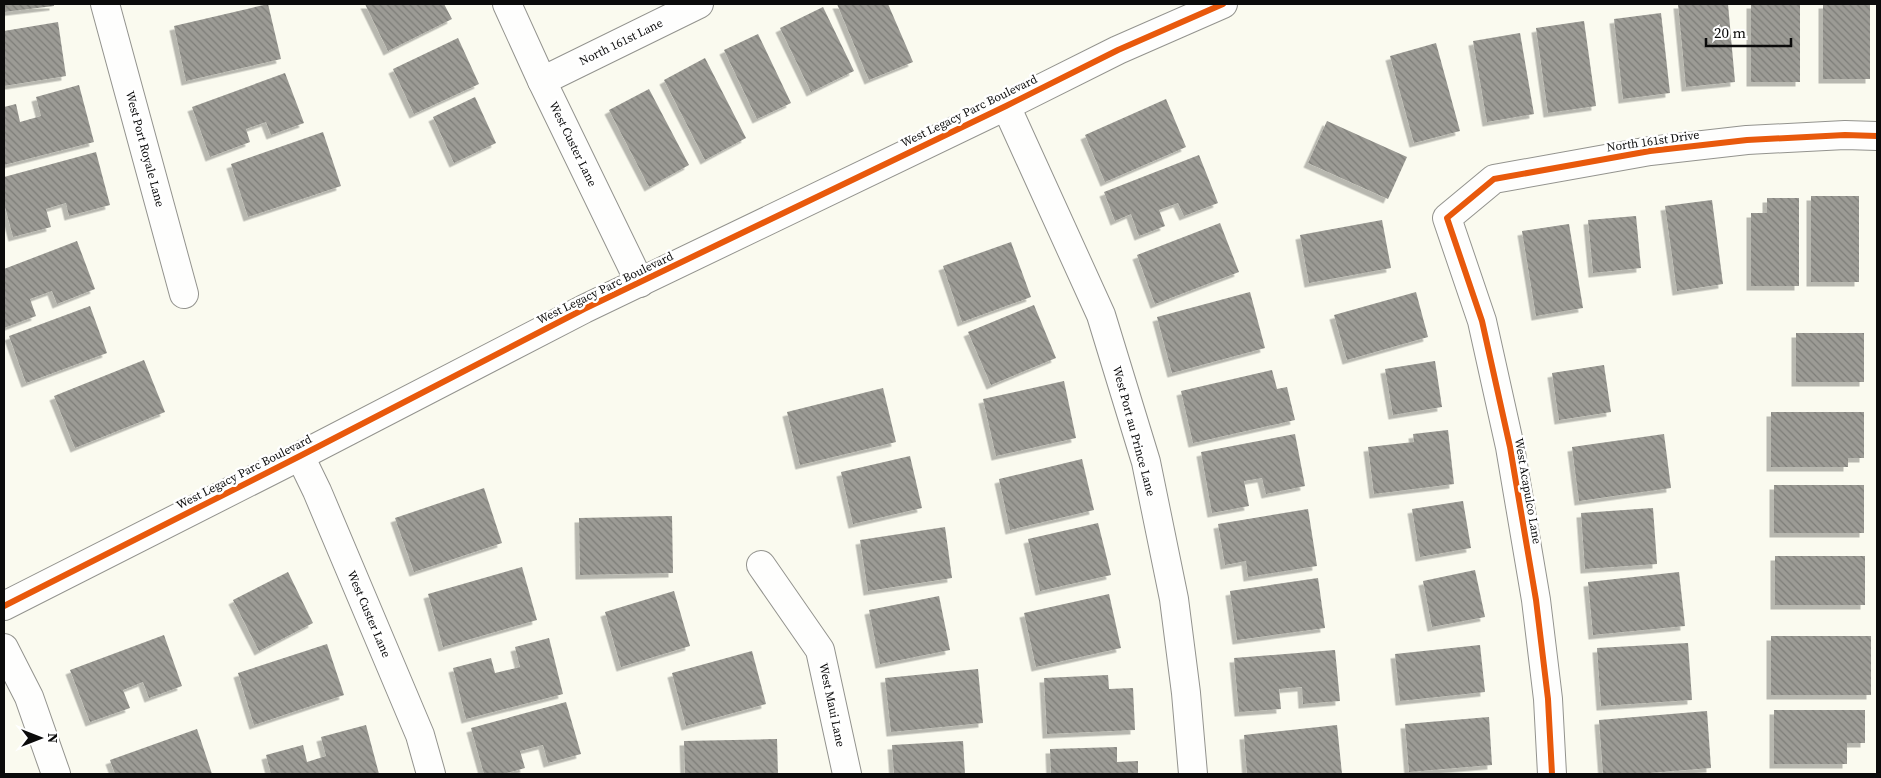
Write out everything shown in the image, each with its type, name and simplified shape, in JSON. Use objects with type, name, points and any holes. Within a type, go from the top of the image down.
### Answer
[{"type":"street","name":"West Port Royale Lane","points":[[105,4],[184,294]]},
{"type":"street","name":"West Custer Lane","points":[[508,4],[542,81],[640,284]]},
{"type":"street","name":"North 161st Lane","points":[[542,81],[699,4]]},
{"type":"street","name":"West Legacy Parc Boulevard","points":[[4,606],[575,314],[1118,50],[1223,4]]},
{"type":"street","name":"West Port au Prince Lane","points":[[1006,106],[1101,315],[1146,462],[1174,599],[1186,693],[1193,774]]},
{"type":"street","name":"North 161st Drive","points":[[1447,218],[1494,179],[1650,151],[1747,140],[1845,135],[1877,136]]},
{"type":"street","name":"West Acapulco Lane","points":[[1447,218],[1482,321],[1510,447],[1536,600],[1548,699],[1552,774]]},
{"type":"street","name":"West Custer Lane","points":[[300,456],[317,491],[420,735],[431,774]]},
{"type":"street","name":"West Maui Lane","points":[[761,565],[820,650],[847,774]]},
{"type":"street","points":[[4,648],[29,696],[56,774]]},
{"type":"building","points":[[4,4],[54,4],[54,6],[4,12]]},
{"type":"building","points":[[268,4],[281,59],[186,81],[174,26]]},
{"type":"building","points":[[365,4],[444,4],[452,19],[388,51]]},
{"type":"building","points":[[837,4],[888,4],[913,62],[869,80]]},
{"type":"building","points":[[1678,4],[1728,4],[1735,82],[1686,87]]},
{"type":"building","points":[[1751,4],[1800,4],[1800,82],[1751,82]]},
{"type":"building","points":[[1823,4],[1870,4],[1870,79],[1823,79]]},
{"type":"building","points":[[823,7],[854,71],[811,92],[780,28]]},
{"type":"building","points":[[1661,13],[1670,93],[1623,99],[1614,19]]},
{"type":"building","points":[[1584,21],[1596,106],[1548,113],[1536,28]]},
{"type":"building","points":[[58,22],[66,76],[4,86],[4,31]]},
{"type":"building","points":[[1520,33],[1534,114],[1487,122],[1473,41]]},
{"type":"building","points":[[758,34],[791,103],[757,119],[724,50]]},
{"type":"building","points":[[458,38],[479,84],[414,114],[393,69]]},
{"type":"building","points":[[1436,43],[1460,131],[1414,143],[1390,56]]},
{"type":"building","points":[[705,58],[746,138],[705,160],[664,80]]},
{"type":"building","points":[[285,73],[304,123],[271,135],[266,122],[246,129],[250,142],[210,157],[192,107]]},
{"type":"building","points":[[79,85],[94,142],[4,165],[4,107],[16,104],[20,122],[41,116],[36,97]]},
{"type":"building","points":[[649,89],[689,165],[649,187],[609,110]]},
{"type":"building","points":[[475,97],[496,143],[454,163],[433,117]]},
{"type":"building","points":[[1166,99],[1186,147],[1105,182],[1085,135]]},
{"type":"building","points":[[1327,121],[1407,157],[1388,199],[1308,163]]},
{"type":"building","points":[[323,132],[341,186],[248,217],[231,164]]},
{"type":"building","points":[[96,152],[110,205],[69,216],[66,203],[46,209],[51,227],[13,237],[4,203],[4,177]]},
{"type":"building","points":[[1199,155],[1218,203],[1184,216],[1178,203],[1159,210],[1165,226],[1139,236],[1131,214],[1115,221],[1104,192]]},
{"type":"building","points":[[1811,196],[1859,196],[1859,282],[1811,282]]},
{"type":"building","points":[[1767,198],[1799,198],[1799,286],[1751,286],[1751,213],[1767,213]]},
{"type":"building","points":[[1712,200],[1723,284],[1677,291],[1665,206]]},
{"type":"building","points":[[1636,216],[1641,268],[1593,273],[1588,220]]},
{"type":"building","points":[[1382,220],[1391,268],[1309,283],[1300,235]]},
{"type":"building","points":[[1220,223],[1239,272],[1155,304],[1137,255]]},
{"type":"building","points":[[1569,224],[1583,308],[1536,316],[1522,231]]},
{"type":"building","points":[[77,241],[95,289],[57,304],[52,291],[30,299],[36,316],[4,328],[4,269]]},
{"type":"building","points":[[1011,242],[1031,297],[962,322],[943,266]]},
{"type":"building","points":[[1250,292],[1265,348],[1172,373],[1157,317]]},
{"type":"building","points":[[1416,292],[1428,337],[1347,360],[1334,315]]},
{"type":"building","points":[[1034,305],[1056,358],[991,385],[968,332]]},
{"type":"building","points":[[90,306],[107,353],[26,383],[9,336]]},
{"type":"building","points":[[1796,333],[1864,333],[1864,382],[1796,382]]},
{"type":"building","points":[[144,360],[165,412],[75,448],[54,396]]},
{"type":"building","points":[[1435,361],[1442,407],[1393,415],[1385,369]]},
{"type":"building","points":[[1604,365],[1611,412],[1559,420],[1552,373]]},
{"type":"building","points":[[1272,370],[1277,389],[1287,387],[1295,420],[1193,443],[1181,391]]},
{"type":"building","points":[[1064,381],[1076,438],[996,456],[983,399]]},
{"type":"building","points":[[883,388],[896,442],[800,465],[787,412]]},
{"type":"building","points":[[1771,412],[1864,412],[1864,458],[1848,458],[1848,467],[1771,467]]},
{"type":"building","points":[[1448,430],[1454,484],[1374,494],[1368,447],[1414,442],[1413,434]]},
{"type":"building","points":[[1295,434],[1305,486],[1266,494],[1262,478],[1244,481],[1249,506],[1212,513],[1201,452]]},
{"type":"building","points":[[1664,434],[1671,488],[1579,501],[1572,447]]},
{"type":"building","points":[[910,456],[922,508],[853,524],[841,472]]},
{"type":"building","points":[[1082,459],[1094,510],[1010,530],[999,479]]},
{"type":"building","points":[[1774,485],[1864,485],[1864,533],[1774,533]]},
{"type":"building","points":[[484,488],[502,543],[414,572],[395,518]]},
{"type":"building","points":[[1463,501],[1471,548],[1420,557],[1412,509]]},
{"type":"building","points":[[1653,508],[1657,564],[1585,569],[1581,513]]},
{"type":"building","points":[[1308,509],[1317,566],[1248,577],[1246,561],[1225,565],[1218,524]]},
{"type":"building","points":[[672,516],[673,573],[580,575],[579,518]]},
{"type":"building","points":[[1098,523],[1111,575],[1040,591],[1028,539]]},
{"type":"building","points":[[945,527],[952,578],[868,591],[860,540]]},
{"type":"building","points":[[1775,556],[1865,556],[1865,605],[1775,605]]},
{"type":"building","points":[[522,567],[537,620],[443,647],[428,594]]},
{"type":"building","points":[[1475,570],[1485,617],[1432,627],[1423,581]]},
{"type":"building","points":[[288,572],[313,623],[259,651],[233,600]]},
{"type":"building","points":[[1679,572],[1685,626],[1593,635],[1588,582]]},
{"type":"building","points":[[1318,578],[1325,628],[1237,640],[1230,591]]},
{"type":"building","points":[[674,591],[690,646],[621,667],[605,612]]},
{"type":"building","points":[[1109,594],[1121,648],[1036,667],[1024,613]]},
{"type":"building","points":[[939,596],[950,650],[880,664],[869,610]]},
{"type":"building","points":[[164,635],[182,686],[149,698],[143,682],[123,690],[130,708],[90,722],[70,670]]},
{"type":"building","points":[[1771,636],[1871,636],[1871,695],[1771,695]]},
{"type":"building","points":[[549,638],[563,694],[466,719],[453,668],[491,658],[495,673],[520,667],[515,647]]},
{"type":"building","points":[[1688,643],[1692,700],[1601,706],[1597,648]]},
{"type":"building","points":[[327,644],[344,695],[254,725],[238,673]]},
{"type":"building","points":[[1480,645],[1485,692],[1400,701],[1395,654]]},
{"type":"building","points":[[1335,650],[1340,701],[1303,704],[1302,687],[1279,689],[1281,709],[1239,712],[1234,658]]},
{"type":"building","points":[[752,651],[766,704],[686,726],[672,673]]},
{"type":"building","points":[[978,669],[983,723],[891,732],[885,678]]},
{"type":"building","points":[[1108,675],[1109,689],[1133,688],[1135,730],[1047,734],[1044,678]]},
{"type":"building","points":[[566,702],[581,754],[548,763],[543,745],[520,751],[525,768],[503,774],[484,774],[471,728]]},
{"type":"building","points":[[1774,710],[1865,710],[1865,743],[1847,743],[1847,764],[1774,764]]},
{"type":"building","points":[[1707,711],[1711,768],[1637,774],[1603,774],[1599,720]]},
{"type":"building","points":[[1489,717],[1492,765],[1409,772],[1405,724]]},
{"type":"building","points":[[366,725],[379,774],[271,774],[266,755],[303,745],[307,762],[326,756],[321,737]]},
{"type":"building","points":[[1337,725],[1342,774],[1247,774],[1244,735]]},
{"type":"building","points":[[197,729],[212,774],[115,774],[110,760]]},
{"type":"building","points":[[777,739],[778,774],[685,774],[684,741]]},
{"type":"building","points":[[963,741],[965,774],[894,774],[892,745]]},
{"type":"building","points":[[1117,747],[1117,762],[1138,761],[1138,774],[1051,774],[1050,749]]},
{"type":"cycle path","points":[[4,606],[584,309],[1006,106],[1118,50],[1223,4]]},
{"type":"cycle path","points":[[1552,774],[1548,699],[1536,600],[1510,447],[1482,321],[1447,218],[1494,179],[1650,151],[1747,140],[1845,135],[1877,136]]}]
